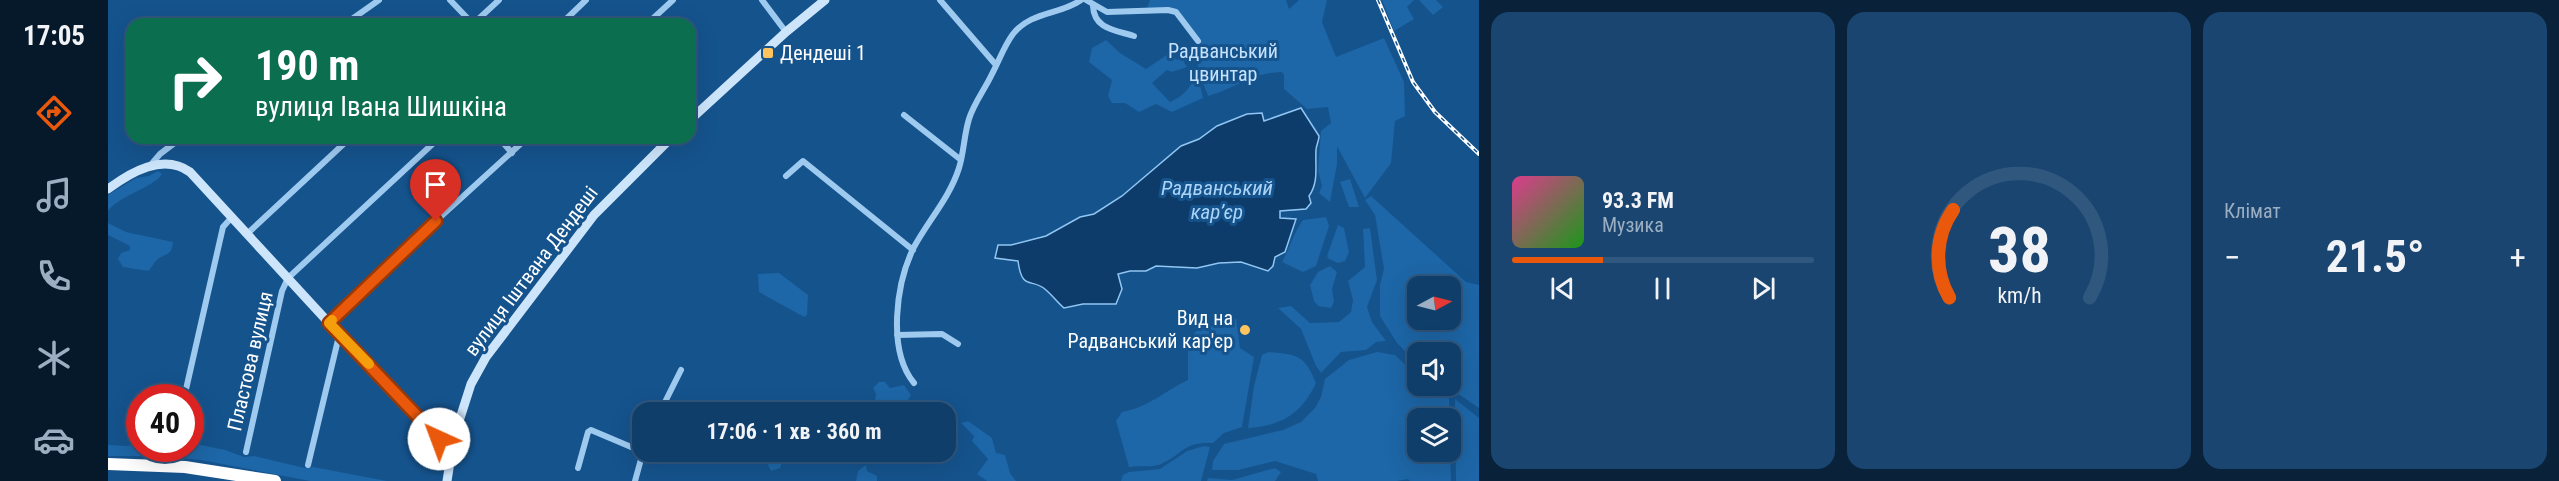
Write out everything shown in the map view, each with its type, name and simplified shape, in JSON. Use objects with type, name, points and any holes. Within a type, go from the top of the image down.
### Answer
[{"type":"highway","points":[[108,464],[185,467],[275,481]]},
{"type":"street","points":[[354,18],[380,0]]},
{"type":"street","points":[[450,0],[467,18]]},
{"type":"street","points":[[480,18],[499,0]]},
{"type":"street","points":[[567,18],[586,0]]},
{"type":"street","points":[[654,18],[673,0]]},
{"type":"street","points":[[762,0],[786,32]]},
{"type":"street","points":[[696,114],[786,32],[825,0]]},
{"type":"street","points":[[940,0],[996,65]]},
{"type":"street","points":[[914,383],[903,362],[897,335],[899,298],[913,250],[947,194],[961,160],[969,118],[1009,40],[1024,24],[1081,0]]},
{"type":"street","points":[[1086,0],[1093,6],[1112,12],[1168,10],[1176,12],[1198,41]]},
{"type":"street","points":[[1093,6],[1097,21],[1103,26],[1134,36]]},
{"type":"street","points":[[904,115],[925,129],[961,160]]},
{"type":"street","points":[[149,167],[159,154],[173,144]]},
{"type":"street","points":[[247,234],[344,144]]},
{"type":"street","points":[[288,278],[433,144]]},
{"type":"street","points":[[504,144],[512,153]]},
{"type":"street","points":[[329,323],[380,272],[521,144]]},
{"type":"street","name":"вулиця Іштвана Дендеші","points":[[447,481],[451,449],[471,384],[486,357],[594,215],[664,144]]},
{"type":"street","points":[[786,176],[802,161],[913,250]]},
{"type":"street","points":[[108,189],[131,172],[149,167],[175,165],[185,168],[329,323],[451,449]]},
{"type":"street","points":[[187,384],[224,227],[232,217]]},
{"type":"street","name":"Пластова вулиця","points":[[246,452],[282,291],[288,278]]},
{"type":"street","points":[[308,465],[341,334]]},
{"type":"street","points":[[897,335],[942,334],[958,344]]},
{"type":"street","points":[[665,402],[681,370]]},
{"type":"street","points":[[579,468],[588,432],[591,430],[632,447]]},
{"type":"street","points":[[635,481],[640,462]]},
{"type":"green space","name":"Радванський цвинтар","points":[[1150,0],[1286,0],[1289,9],[1299,0],[1327,0],[1322,22],[1336,57],[1384,38],[1404,82],[1405,116],[1395,121],[1391,163],[1365,198],[1337,146],[1337,164],[1330,202],[1319,193],[1322,186],[1318,171],[1321,131],[1331,123],[1328,107],[1307,109],[1284,89],[1282,72],[1261,75],[1208,96],[1199,73],[1195,48],[1201,43],[1176,9],[1147,9]]},
{"type":"green space","points":[[1382,0],[1414,0],[1407,7],[1414,19],[1394,31]]},
{"type":"green space","points":[[1419,0],[1436,0],[1443,7],[1433,15]]},
{"type":"green space","points":[[1106,40],[1120,53],[1146,69],[1168,54],[1177,60],[1191,49],[1195,51],[1184,62],[1187,67],[1172,72],[1167,70],[1152,83],[1170,102],[1183,94],[1198,77],[1203,98],[1172,112],[1156,104],[1139,112],[1125,103],[1112,103],[1108,96],[1112,80],[1089,62],[1092,48]]},
{"type":"green space","points":[[158,171],[162,174],[158,179],[113,205],[108,211],[108,195],[136,178],[149,176]]},
{"type":"green space","points":[[1350,179],[1359,207],[1349,207],[1340,182]]},
{"type":"green space","points":[[1371,196],[1459,276],[1407,276],[1407,330],[1461,330],[1461,277],[1466,282],[1479,285],[1479,408],[1461,396],[1461,342],[1407,342],[1407,354],[1397,343],[1380,316],[1380,285],[1384,269],[1375,215],[1365,200]]},
{"type":"green space","points":[[1326,217],[1329,226],[1316,266],[1303,272],[1282,262],[1303,220]]},
{"type":"green space","points":[[108,223],[126,232],[173,242],[172,249],[157,260],[148,271],[123,267],[118,259],[121,253],[130,250],[130,246],[108,235]]},
{"type":"green space","points":[[1338,225],[1344,228],[1349,252],[1345,261],[1338,263],[1327,256]]},
{"type":"green space","points":[[1370,228],[1377,280],[1367,307],[1372,322],[1386,341],[1376,342],[1366,350],[1341,352],[1321,373],[1301,329],[1278,308],[1291,306],[1310,323],[1339,322],[1351,312],[1353,300],[1348,281],[1365,267],[1363,229]]},
{"type":"green space","points":[[1330,266],[1337,272],[1332,289],[1334,302],[1331,308],[1318,306],[1314,301],[1310,285],[1318,272]]},
{"type":"green space","points":[[779,273],[808,295],[807,315],[804,317],[759,292],[758,274]]},
{"type":"green space","points":[[1219,316],[1236,319],[1240,348],[1254,357],[1242,427],[1224,433],[1213,443],[1189,446],[1161,464],[1129,467],[1116,421],[1122,412],[1148,403],[1188,380],[1188,343],[1196,331],[1212,326]]},
{"type":"green space","points":[[1268,352],[1293,355],[1304,361],[1316,383],[1304,402],[1290,416],[1271,424],[1248,428],[1254,386],[1262,355]]},
{"type":"green space","points":[[1377,352],[1395,355],[1407,366],[1407,396],[1449,397],[1450,408],[1407,408],[1407,462],[1450,462],[1451,481],[1410,481],[1408,479],[1318,481],[1316,474],[1275,461],[1238,470],[1212,470],[1213,461],[1224,444],[1283,430],[1301,422],[1315,408],[1321,397],[1325,379],[1349,360]]},
{"type":"green space","points":[[879,382],[885,382],[890,388],[904,385],[911,395],[905,402],[875,402],[876,394],[873,388]]},
{"type":"green space","points":[[1455,399],[1479,418],[1479,481],[1456,481],[1456,462],[1461,462],[1461,408],[1455,408]]},
{"type":"green space","points":[[968,421],[992,438],[996,453],[1005,455],[1010,473],[1016,481],[987,481],[977,474],[988,459],[972,441],[974,436],[961,423]]},
{"type":"green space","points":[[108,445],[126,446],[126,456],[108,456]]},
{"type":"green space","points":[[204,446],[244,457],[254,456],[305,468],[313,467],[387,481],[310,481],[204,461]]},
{"type":"green space","points":[[1204,446],[1210,447],[1201,481],[1121,481],[1123,475],[1129,472],[1160,469],[1187,451]]},
{"type":"green space","points":[[770,462],[782,462],[780,468],[771,471],[768,465]]},
{"type":"green space","points":[[866,465],[867,471],[877,476],[877,481],[856,481],[858,471]]},
{"type":"green space","points":[[1275,468],[1281,472],[1275,481],[1207,481],[1208,478],[1232,480]]},
{"type":"water","name":"Радванський карʼєр","points":[[1301,108],[1319,136],[1316,148],[1315,180],[1309,196],[1311,203],[1306,209],[1280,211],[1280,218],[1296,219],[1285,252],[1275,257],[1273,266],[1268,271],[1241,262],[1219,263],[1197,268],[1156,266],[1146,271],[1118,274],[1122,289],[1116,304],[1083,304],[1064,308],[1041,286],[1028,282],[1022,277],[1018,261],[995,258],[998,245],[1011,245],[1046,236],[1080,217],[1094,214],[1122,196],[1181,146],[1199,139],[1217,126],[1247,114],[1262,113],[1264,121]]},
{"type":"railway","points":[[1378,0],[1413,82],[1435,112],[1479,154]]},
{"type":"slow traffic","points":[[332,320],[329,323],[369,364]]},
{"type":"place","name":"Дендеші 1","points":[[768,53]]},
{"type":"place","name":"Вид на Радванський кар'єр","points":[[1245,330]]},
{"type":"route","points":[[436,221],[329,323],[439,439]]}]
